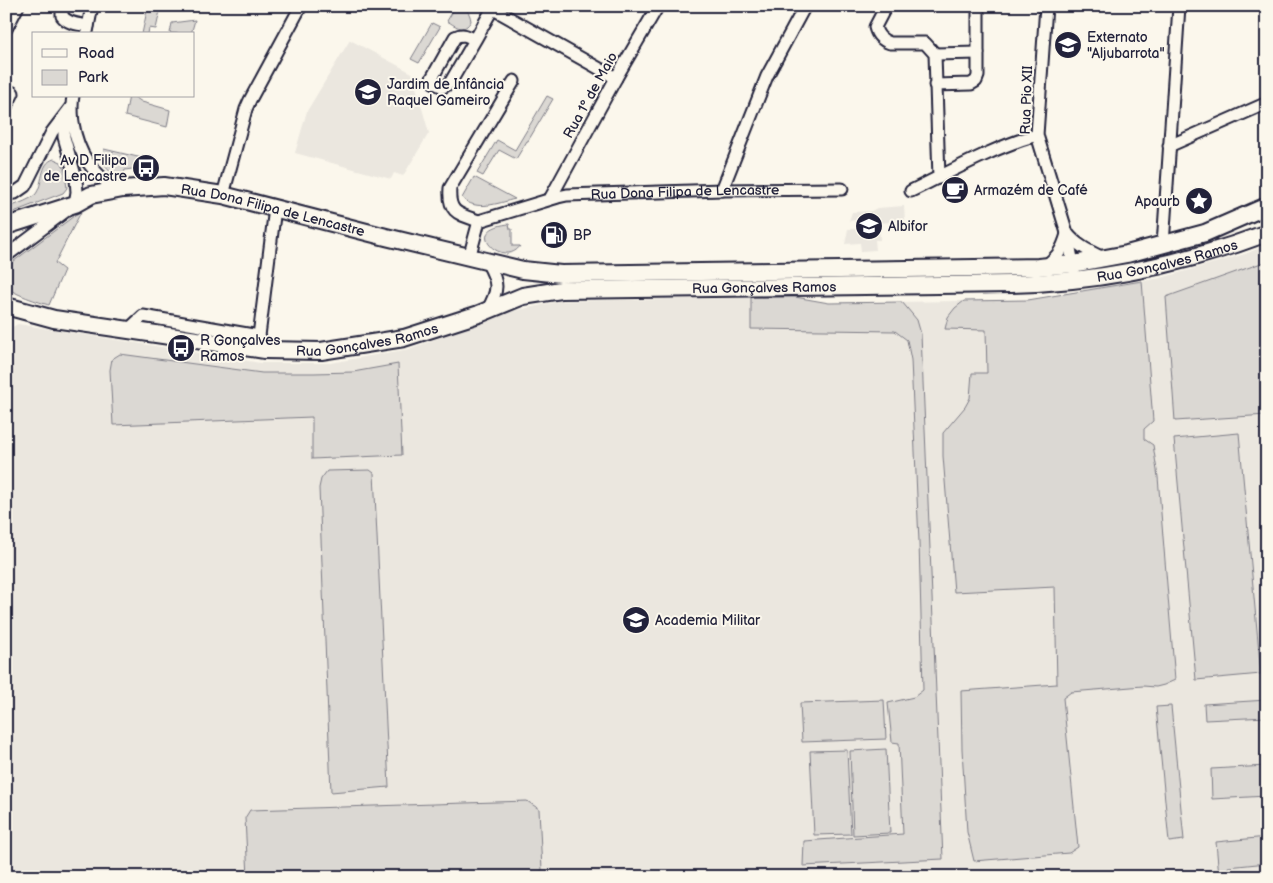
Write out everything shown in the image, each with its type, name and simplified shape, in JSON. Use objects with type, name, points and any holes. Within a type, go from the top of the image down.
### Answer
[{"type":"main road","name":"Rua Dona Filipa de Lencastre","points":[[6,226],[75,204],[91,195],[117,190],[164,186],[223,195],[523,270],[561,274]]},
{"type":"main road","name":"Rua Gonçalves Ramos","points":[[561,274],[1044,267],[1073,264],[1163,245],[1205,232],[1267,206]]},
{"type":"main road","name":"Rua Gonçalves Ramos","points":[[6,306],[54,319],[128,330],[262,343],[321,351],[404,338],[487,311],[523,296],[561,290],[1020,284],[1075,281],[1132,272],[1182,261],[1267,233]]},
{"type":"street","points":[[6,29],[18,6]]},
{"type":"street","points":[[62,6],[62,16],[66,20],[88,30],[92,6]]},
{"type":"street","points":[[223,195],[246,109],[301,6]]},
{"type":"street","name":"Rua 1º de Maio","points":[[550,199],[658,6]]},
{"type":"street","points":[[722,190],[766,76],[806,6]]},
{"type":"street","points":[[886,6],[875,27],[877,35],[890,43],[924,44],[934,54],[939,178]]},
{"type":"street","name":"Rua Pio XII","points":[[1046,6],[1037,136],[1067,232],[1075,281]]},
{"type":"street","points":[[1163,245],[1179,6]]},
{"type":"street","points":[[475,40],[462,34],[455,37],[432,78],[433,82],[443,86],[450,83],[475,40],[492,7],[616,78]]},
{"type":"street","points":[[935,85],[974,83],[976,81],[978,76],[978,12]]},
{"type":"street","points":[[934,54],[978,53]]},
{"type":"street","points":[[470,258],[479,221],[458,214],[452,206],[450,188],[514,82]]},
{"type":"street","points":[[6,90],[13,93],[6,107]]},
{"type":"street","points":[[1169,146],[1267,103]]},
{"type":"street","points":[[6,256],[75,204],[77,186],[64,130],[70,106]]},
{"type":"street","points":[[6,194],[21,190],[25,186],[52,132],[70,106]]},
{"type":"street","points":[[70,106],[77,142],[90,165],[99,176],[117,190]]},
{"type":"street","points":[[911,191],[1003,147],[1037,136]]},
{"type":"street","points":[[44,148],[53,144],[66,143],[73,147],[79,156],[90,165]]},
{"type":"street","name":"Rua Dona Filipa de Lencastre","points":[[479,221],[566,195],[722,190],[842,189]]},
{"type":"street","points":[[262,343],[275,208]]},
{"type":"street","points":[[1067,232],[1083,248],[1103,258]]},
{"type":"street","points":[[1044,267],[1058,255],[1067,232]]},
{"type":"street","points":[[487,262],[497,281],[493,299],[487,311]]},
{"type":"shaded area","name":"Jardim de Infância Raquel Gameiro","points":[[350,40],[412,73],[429,133],[403,176],[394,173],[391,179],[295,153],[307,111]]},
{"type":"shaded area","name":"Albifor","points":[[904,206],[905,221],[879,223],[880,240],[875,240],[876,250],[861,251],[860,243],[845,244],[848,229],[859,229],[858,220],[849,221],[852,212]]},
{"type":"shaded area","name":"Academia Militar","points":[[1267,245],[1267,877],[6,877],[6,333],[12,327],[18,324],[261,363],[330,363],[409,349],[509,312],[560,301],[795,297],[829,303],[1028,300],[1161,278],[1245,254]]},
{"type":"green space","points":[[148,6],[161,6],[156,29],[149,28],[148,32],[142,32]]},
{"type":"green space","points":[[456,6],[464,8],[470,15],[471,21],[466,27],[460,28],[447,21]]},
{"type":"green space","points":[[195,20],[192,32],[170,32],[172,23]]},
{"type":"green space","points":[[432,23],[440,27],[419,63],[411,59]]},
{"type":"green space","points":[[547,96],[553,99],[516,159],[499,150],[483,176],[477,173],[497,140],[515,150]]},
{"type":"green space","points":[[129,98],[136,98],[142,102],[170,110],[167,127],[125,116]]},
{"type":"green space","points":[[104,149],[142,158],[139,168],[125,170],[123,176],[109,171],[103,160]]},
{"type":"green space","points":[[54,159],[61,162],[64,167],[67,188],[63,193],[11,213],[12,206],[35,195],[40,186],[46,165]]},
{"type":"green space","points":[[474,177],[515,199],[480,206],[468,202],[462,198]]},
{"type":"green space","points":[[82,210],[55,263],[64,270],[49,305],[20,295],[7,287],[6,267]]},
{"type":"green space","points":[[509,224],[510,229],[512,229],[512,246],[520,246],[513,252],[505,253],[490,245],[487,239],[488,233],[495,227]]},
{"type":"green space","points":[[1267,261],[1267,415],[1175,421],[1166,297]]},
{"type":"green space","points":[[1142,281],[1153,421],[1144,429],[1144,439],[1153,445],[1158,477],[1175,680],[1156,687],[1143,686],[1071,692],[1063,698],[1078,847],[1069,853],[974,861],[967,832],[961,691],[1057,684],[1055,587],[954,592],[943,456],[943,433],[965,407],[970,398],[972,373],[987,373],[986,330],[945,329],[948,317],[964,301],[1028,300]]},
{"type":"green space","points":[[751,297],[795,297],[829,303],[902,302],[917,320],[921,334],[943,859],[803,866],[804,841],[903,834],[899,743],[892,742],[888,703],[914,697],[923,690],[911,360],[907,340],[895,331],[751,329]]},
{"type":"green space","points":[[120,354],[262,373],[353,372],[398,364],[402,455],[312,459],[312,417],[113,425],[110,370],[112,359]]},
{"type":"green space","points":[[1239,433],[1261,674],[1196,680],[1174,439]]},
{"type":"green space","points":[[370,470],[374,473],[389,787],[331,792],[319,488],[321,479],[327,471]]},
{"type":"green space","points":[[884,700],[886,739],[802,742],[800,703]]},
{"type":"green space","points":[[1267,700],[1267,717],[1205,720],[1204,704]]},
{"type":"green space","points":[[1171,706],[1184,840],[1169,842],[1156,707]]},
{"type":"green space","points":[[886,749],[890,833],[853,835],[850,751]]},
{"type":"green space","points":[[847,750],[851,834],[814,835],[810,751]]},
{"type":"green space","points":[[1267,766],[1267,796],[1212,799],[1211,769]]},
{"type":"green space","points":[[527,801],[539,809],[542,870],[530,877],[248,877],[245,818],[250,810]]},
{"type":"green space","points":[[1267,837],[1267,863],[1228,867],[1228,876],[1219,876],[1216,842]]},
{"type":"place","name":"Externato \"Aljubarrota\"","points":[[1068,45]]},
{"type":"place","name":"Jardim de Infância Raquel Gameiro","points":[[368,92]]},
{"type":"place","name":"Av D Filipa de Lencastre","points":[[146,168]]},
{"type":"place","name":"Armazém de Café","points":[[955,190]]},
{"type":"place","name":"Apaurb","points":[[1199,201]]},
{"type":"place","name":"Albifor","points":[[869,226]]},
{"type":"place","name":"BP","points":[[554,235]]},
{"type":"place","name":"R Gonçalves Ramos","points":[[181,348]]},
{"type":"place","name":"Academia Militar","points":[[636,620]]}]
